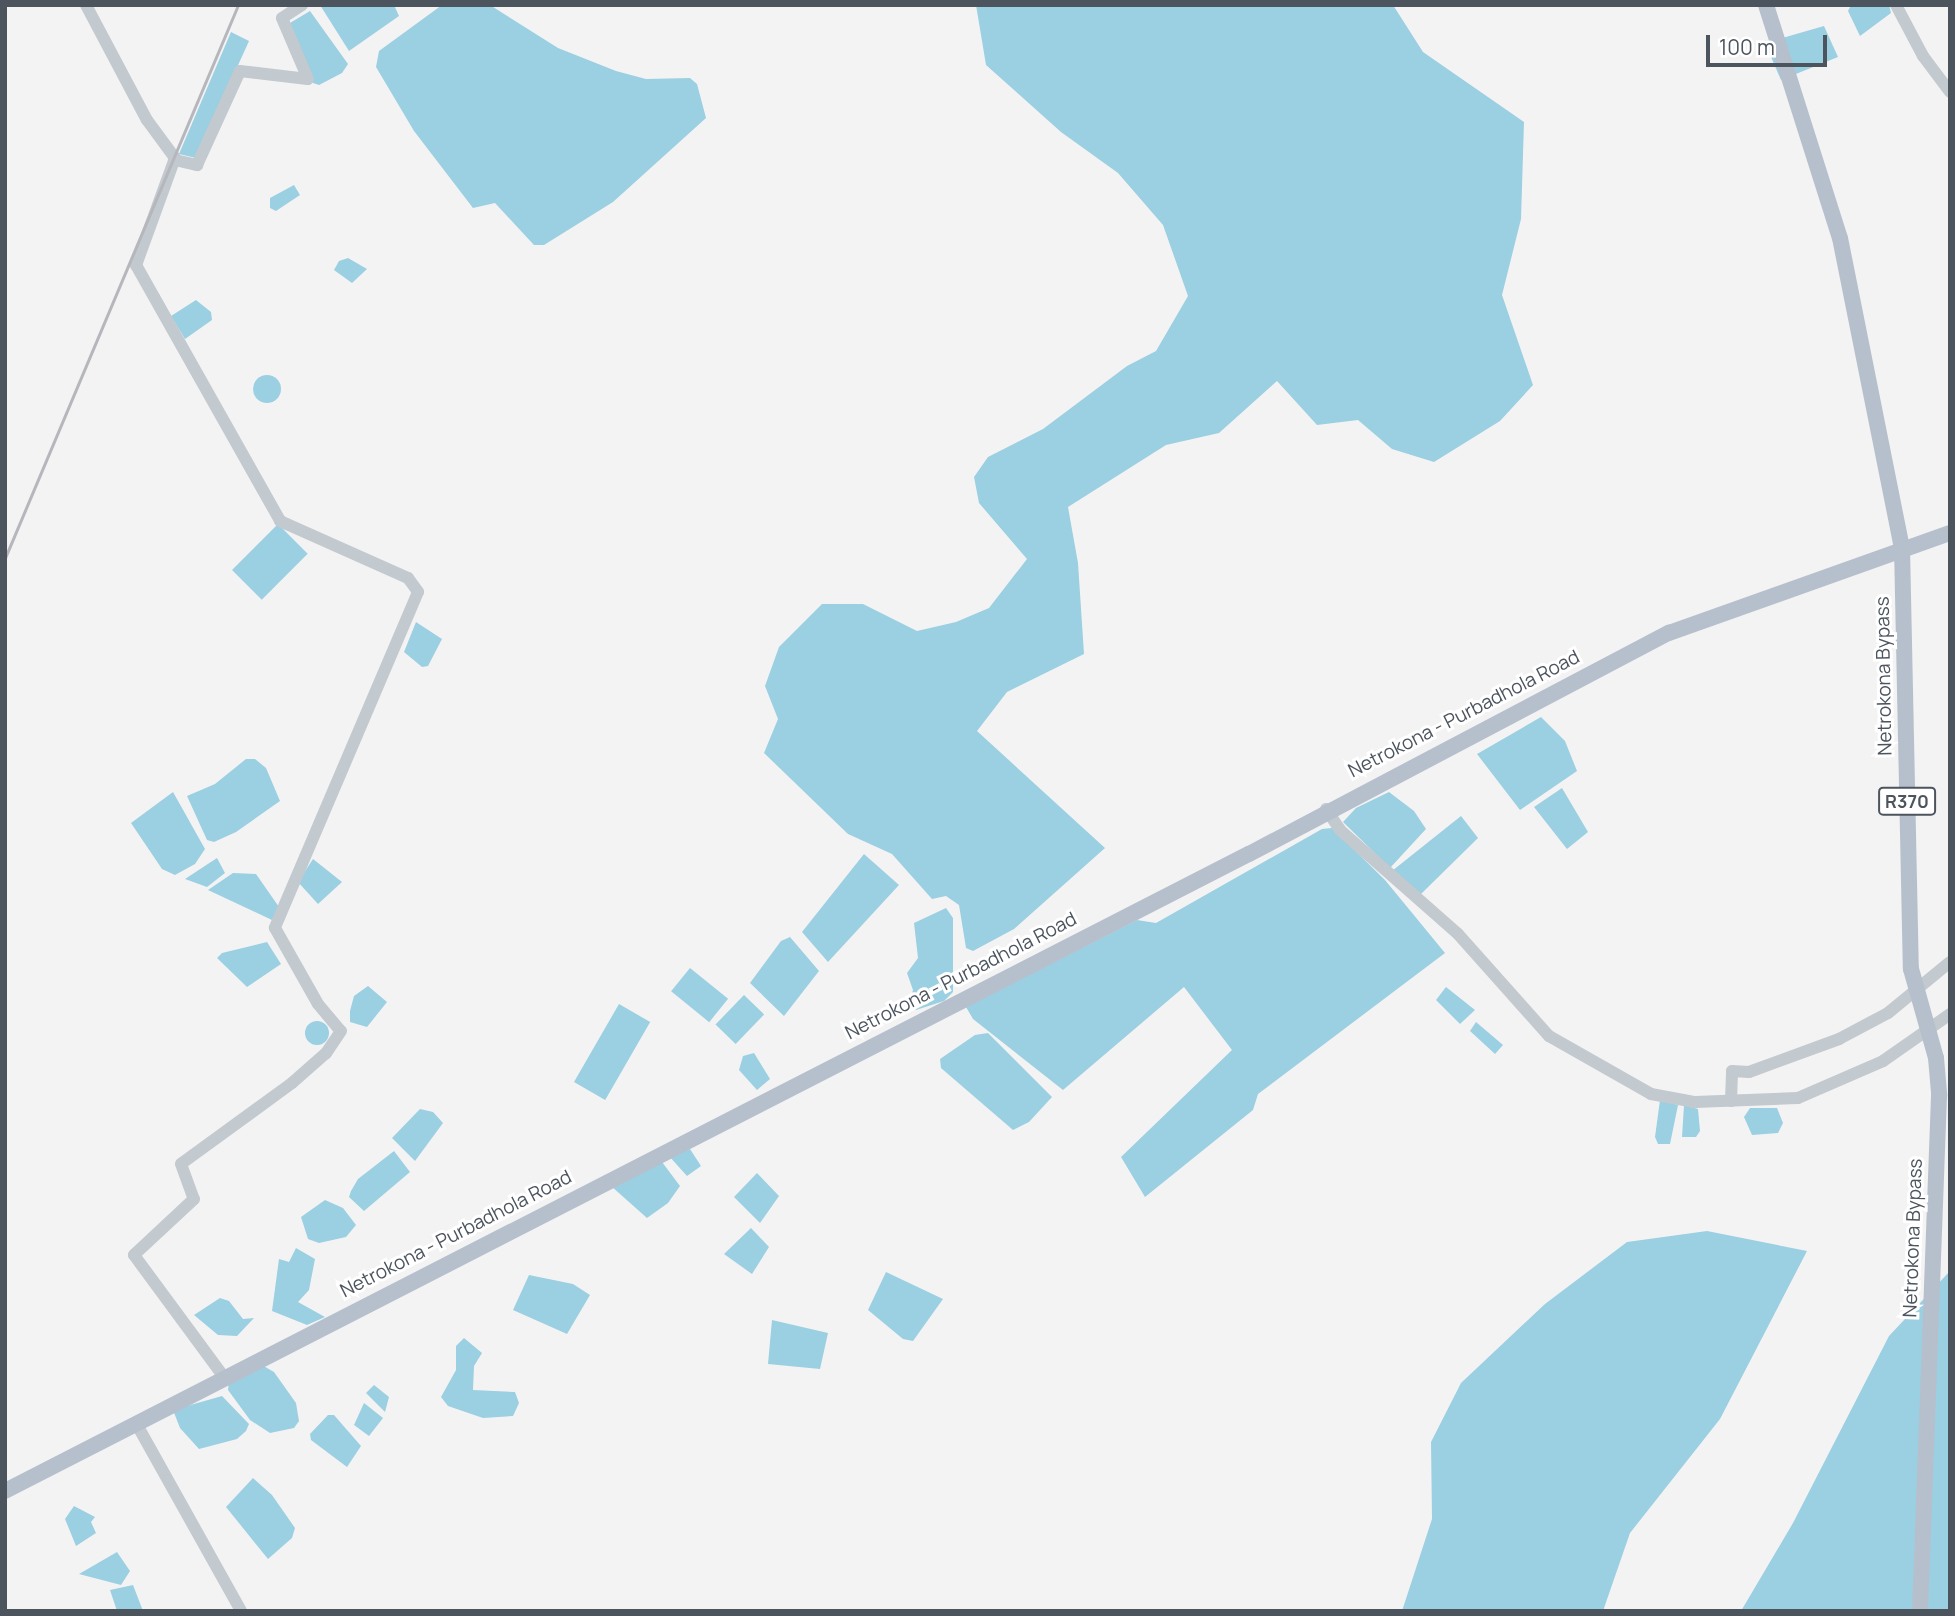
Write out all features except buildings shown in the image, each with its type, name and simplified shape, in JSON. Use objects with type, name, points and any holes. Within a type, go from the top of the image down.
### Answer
[{"type":"main road","name":"Netrokona Bypass","points":[[1766,5],[1840,237],[1902,547],[1911,970],[1936,1058],[1939,1096],[1920,1611]]},
{"type":"main road","name":"Netrokona - Purbadhola Road","points":[[5,1491],[1249,854],[1326,810],[1669,633],[1902,547],[1950,533]]},
{"type":"street","points":[[86,5],[147,120],[176,160],[197,165],[240,71],[308,79],[282,18],[302,5]]},
{"type":"street","points":[[1896,5],[1923,56],[1950,92]]},
{"type":"street","points":[[176,160],[136,265],[282,523],[408,578],[418,592],[275,928],[318,1004],[341,1031],[326,1053],[292,1083],[181,1164],[194,1199],[134,1255],[224,1377]]},
{"type":"street","points":[[1326,810],[1340,830],[1458,934],[1549,1036],[1651,1094],[1695,1102],[1798,1098],[1883,1061],[1950,1014]]},
{"type":"street","points":[[1731,1101],[1732,1071],[1749,1072],[1839,1038],[1888,1013],[1950,962]]},
{"type":"street","points":[[135,1423],[241,1611]]},
{"type":"water","points":[[320,5],[394,5],[399,16],[349,51]]},
{"type":"water","points":[[442,5],[490,5],[558,48],[616,71],[646,79],[690,78],[697,84],[706,118],[613,202],[544,245],[534,245],[495,203],[473,208],[414,131],[376,67],[379,51]]},
{"type":"water","points":[[976,5],[1393,5],[1423,52],[1524,122],[1521,219],[1502,295],[1533,385],[1500,421],[1434,462],[1392,449],[1358,420],[1317,425],[1277,381],[1219,433],[1166,445],[1068,507],[1078,563],[1084,654],[1007,692],[977,731],[1105,848],[1014,929],[973,951],[966,948],[959,905],[946,896],[932,899],[892,854],[848,834],[764,753],[778,719],[765,686],[779,647],[822,604],[863,604],[917,631],[956,622],[989,608],[1027,559],[979,503],[974,477],[988,457],[1043,429],[1127,366],[1156,351],[1188,296],[1163,225],[1118,173],[1061,132],[986,65]]},
{"type":"water","points":[[1851,5],[1889,5],[1891,13],[1860,36],[1848,11]]},
{"type":"water","points":[[310,11],[348,64],[342,73],[319,85],[313,83],[290,23]]},
{"type":"water","points":[[1824,26],[1838,57],[1781,80],[1765,43]]},
{"type":"water","points":[[231,32],[249,41],[196,158],[179,154]]},
{"type":"water","points":[[294,185],[300,195],[276,211],[270,208],[270,198]]},
{"type":"water","points":[[348,258],[367,269],[352,283],[334,270],[339,261]]},
{"type":"water","points":[[196,300],[211,312],[212,320],[185,339],[171,316]]},
{"type":"water","points":[[267,375],[277,379],[281,389],[277,399],[267,403],[257,399],[253,389],[257,379]]},
{"type":"water","points":[[278,524],[308,554],[262,600],[232,570]]},
{"type":"water","points":[[416,622],[442,639],[428,666],[422,667],[404,652]]},
{"type":"water","points":[[1541,717],[1565,741],[1577,771],[1520,810],[1477,754]]},
{"type":"water","points":[[246,759],[255,759],[266,768],[280,801],[236,832],[214,842],[207,840],[187,796],[215,784]]},
{"type":"water","points":[[1562,788],[1588,832],[1567,849],[1534,807]]},
{"type":"water","points":[[173,792],[205,849],[195,864],[175,875],[162,869],[131,823]]},
{"type":"water","points":[[1389,792],[1414,811],[1426,829],[1390,868],[1343,822],[1356,808]]},
{"type":"water","points":[[1461,816],[1478,838],[1421,894],[1392,871]]},
{"type":"water","points":[[1332,828],[1385,880],[1445,953],[1258,1094],[1253,1110],[1145,1197],[1121,1157],[1232,1050],[1184,987],[1063,1090],[973,1019],[966,1007],[1137,920],[1156,923],[1322,829]]},
{"type":"water","points":[[864,854],[899,885],[828,962],[802,932]]},
{"type":"water","points":[[217,858],[225,873],[207,887],[185,879]]},
{"type":"water","points":[[313,859],[342,882],[318,904],[298,882]]},
{"type":"water","points":[[233,873],[256,874],[279,907],[272,920],[208,890]]},
{"type":"water","points":[[946,908],[953,918],[953,992],[944,1001],[916,1010],[910,1000],[913,990],[907,973],[918,958],[914,923]]},
{"type":"water","points":[[790,937],[819,971],[784,1016],[750,983],[781,941]]},
{"type":"water","points":[[267,942],[281,964],[247,987],[217,958],[222,953]]},
{"type":"water","points":[[690,968],[728,999],[709,1022],[671,991]]},
{"type":"water","points":[[368,986],[387,1002],[367,1027],[350,1022],[350,1011],[354,996]]},
{"type":"water","points":[[1446,987],[1475,1010],[1460,1024],[1436,1000]]},
{"type":"water","points":[[744,995],[764,1014],[736,1044],[716,1024]]},
{"type":"water","points":[[619,1004],[650,1022],[605,1100],[574,1082]]},
{"type":"water","points":[[312,1021],[322,1021],[329,1028],[329,1038],[322,1045],[312,1045],[305,1038],[305,1028]]},
{"type":"water","points":[[1476,1022],[1503,1045],[1495,1054],[1470,1031]]},
{"type":"water","points":[[988,1033],[1052,1097],[1029,1122],[1013,1130],[941,1068],[940,1059],[975,1035]]},
{"type":"water","points":[[754,1053],[770,1079],[757,1090],[739,1070],[743,1056]]},
{"type":"water","points":[[1660,1100],[1678,1105],[1670,1144],[1658,1144],[1655,1137]]},
{"type":"water","points":[[1684,1105],[1698,1109],[1700,1131],[1696,1137],[1682,1137]]},
{"type":"water","points":[[1750,1108],[1777,1108],[1783,1123],[1778,1133],[1752,1135],[1744,1117]]},
{"type":"water","points":[[420,1109],[433,1112],[443,1123],[415,1161],[392,1138]]},
{"type":"water","points":[[690,1149],[701,1166],[687,1176],[669,1156]]},
{"type":"water","points":[[394,1151],[410,1172],[364,1211],[349,1197],[351,1191],[358,1179]]},
{"type":"water","points":[[662,1162],[680,1186],[668,1203],[647,1218],[611,1186]]},
{"type":"water","points":[[757,1173],[779,1196],[760,1223],[734,1197]]},
{"type":"water","points":[[325,1200],[343,1208],[356,1225],[346,1237],[319,1243],[308,1239],[301,1217]]},
{"type":"water","points":[[751,1228],[769,1247],[752,1274],[724,1254]]},
{"type":"water","points":[[1707,1231],[1807,1251],[1720,1419],[1630,1533],[1603,1611],[1402,1611],[1432,1519],[1431,1442],[1461,1383],[1545,1304],[1627,1242]]},
{"type":"water","points":[[296,1248],[315,1259],[309,1290],[298,1302],[325,1317],[307,1325],[272,1311],[279,1259],[289,1262]]},
{"type":"water","points":[[1950,1271],[1950,1611],[1741,1611],[1793,1523],[1889,1336]]},
{"type":"water","points":[[886,1272],[943,1299],[913,1341],[903,1339],[868,1310]]},
{"type":"water","points":[[529,1275],[573,1284],[590,1295],[567,1334],[513,1310]]},
{"type":"water","points":[[220,1298],[229,1301],[243,1319],[254,1318],[237,1336],[218,1335],[194,1315]]},
{"type":"water","points":[[772,1320],[828,1333],[820,1369],[768,1364]]},
{"type":"water","points":[[464,1338],[482,1353],[474,1366],[473,1390],[515,1392],[519,1403],[513,1416],[483,1418],[448,1406],[441,1397],[456,1370],[456,1346]]},
{"type":"water","points":[[260,1364],[274,1372],[296,1403],[299,1421],[294,1428],[270,1433],[250,1420],[228,1390],[229,1381]]},
{"type":"water","points":[[374,1385],[389,1397],[385,1412],[366,1393]]},
{"type":"water","points":[[222,1396],[249,1424],[246,1431],[237,1439],[199,1449],[180,1428],[173,1410]]},
{"type":"water","points":[[364,1403],[383,1418],[369,1436],[354,1425]]},
{"type":"water","points":[[328,1415],[334,1415],[361,1446],[347,1467],[311,1440],[310,1434]]},
{"type":"water","points":[[253,1478],[272,1495],[295,1528],[292,1538],[268,1559],[226,1507]]},
{"type":"water","points":[[74,1506],[95,1517],[91,1522],[96,1533],[76,1546],[65,1519]]},
{"type":"water","points":[[117,1552],[130,1571],[121,1585],[79,1574]]},
{"type":"water","points":[[133,1585],[143,1611],[117,1611],[110,1590]]},
{"type":"railway","points":[[5,558],[238,5]]}]
